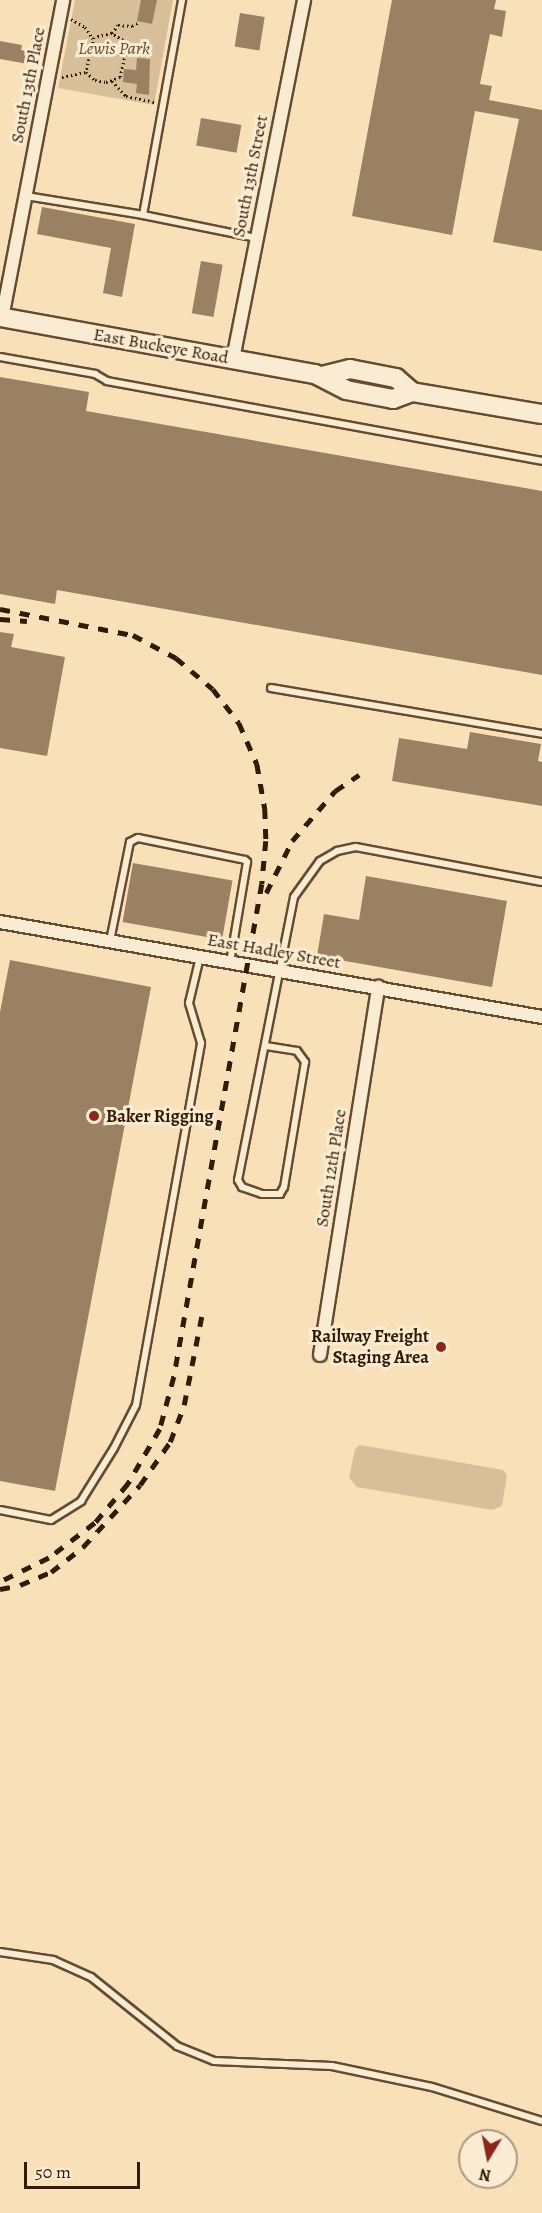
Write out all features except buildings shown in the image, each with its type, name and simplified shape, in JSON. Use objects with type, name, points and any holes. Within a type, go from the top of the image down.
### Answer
[{"type":"main road","name":"East Buckeye Road","points":[[1,318],[322,376],[350,369],[396,378],[412,392],[542,414]]},
{"type":"street","name":"South 13th Place","points":[[1,318],[63,0]]},
{"type":"street","name":"South 13th Street","points":[[233,359],[304,0]]},
{"type":"street","name":"East Hadley Street","points":[[0,922],[542,1017]]},
{"type":"street","name":"South 12th Place","points":[[320,1355],[378,987]]},
{"type":"lane","points":[[143,215],[182,0]]},
{"type":"lane","points":[[26,196],[143,215],[256,238]]},
{"type":"lane","points":[[0,357],[95,374],[107,381],[542,460]]},
{"type":"lane","points":[[271,688],[542,734]]},
{"type":"lane","points":[[110,941],[130,842],[138,838],[247,862],[230,962]]},
{"type":"lane","points":[[266,1046],[297,1051],[305,1062],[284,1187],[280,1194],[262,1194],[242,1187],[238,1180],[294,897],[320,861],[336,851],[356,847],[542,882]]},
{"type":"lane","points":[[0,1510],[51,1520],[81,1501],[114,1448],[136,1405],[201,1043],[189,1003],[200,957]]},
{"type":"lane","points":[[0,1952],[53,1960],[91,1977],[177,2046],[214,2061],[332,2066],[432,2087],[542,2121]]},
{"type":"path","points":[[59,18],[79,21],[93,39]]},
{"type":"path","points":[[112,33],[118,25],[132,26],[140,22]]},
{"type":"path","points":[[112,33],[123,40],[127,47],[120,77],[112,81],[95,80],[86,72],[93,39],[98,35],[112,33]]},
{"type":"path","points":[[49,75],[65,77],[86,72]]},
{"type":"path","points":[[112,81],[126,96],[163,104]]},
{"type":"green space","name":"Lewis Park","points":[[75,0],[173,0],[154,105],[58,88]]},
{"type":"green space","points":[[360,1445],[503,1470],[507,1475],[502,1506],[492,1510],[357,1487],[349,1478],[355,1449]]},
{"type":"railway","points":[[0,609],[133,635],[176,658],[213,689],[239,723],[257,764],[265,809],[266,841],[262,884],[174,1377],[160,1429],[128,1484],[95,1523],[49,1558],[0,1582]]},
{"type":"railway","points":[[0,619],[27,621]]},
{"type":"railway","points":[[266,893],[292,841],[335,791],[359,775]]},
{"type":"railway","points":[[0,1589],[20,1585],[51,1572],[83,1547],[140,1485],[170,1442],[184,1405],[203,1309]]},
{"type":"place","name":"Baker Rigging","points":[[94,1116]]},
{"type":"place","name":"Railway Freight Staging Area","points":[[441,1347]]}]
